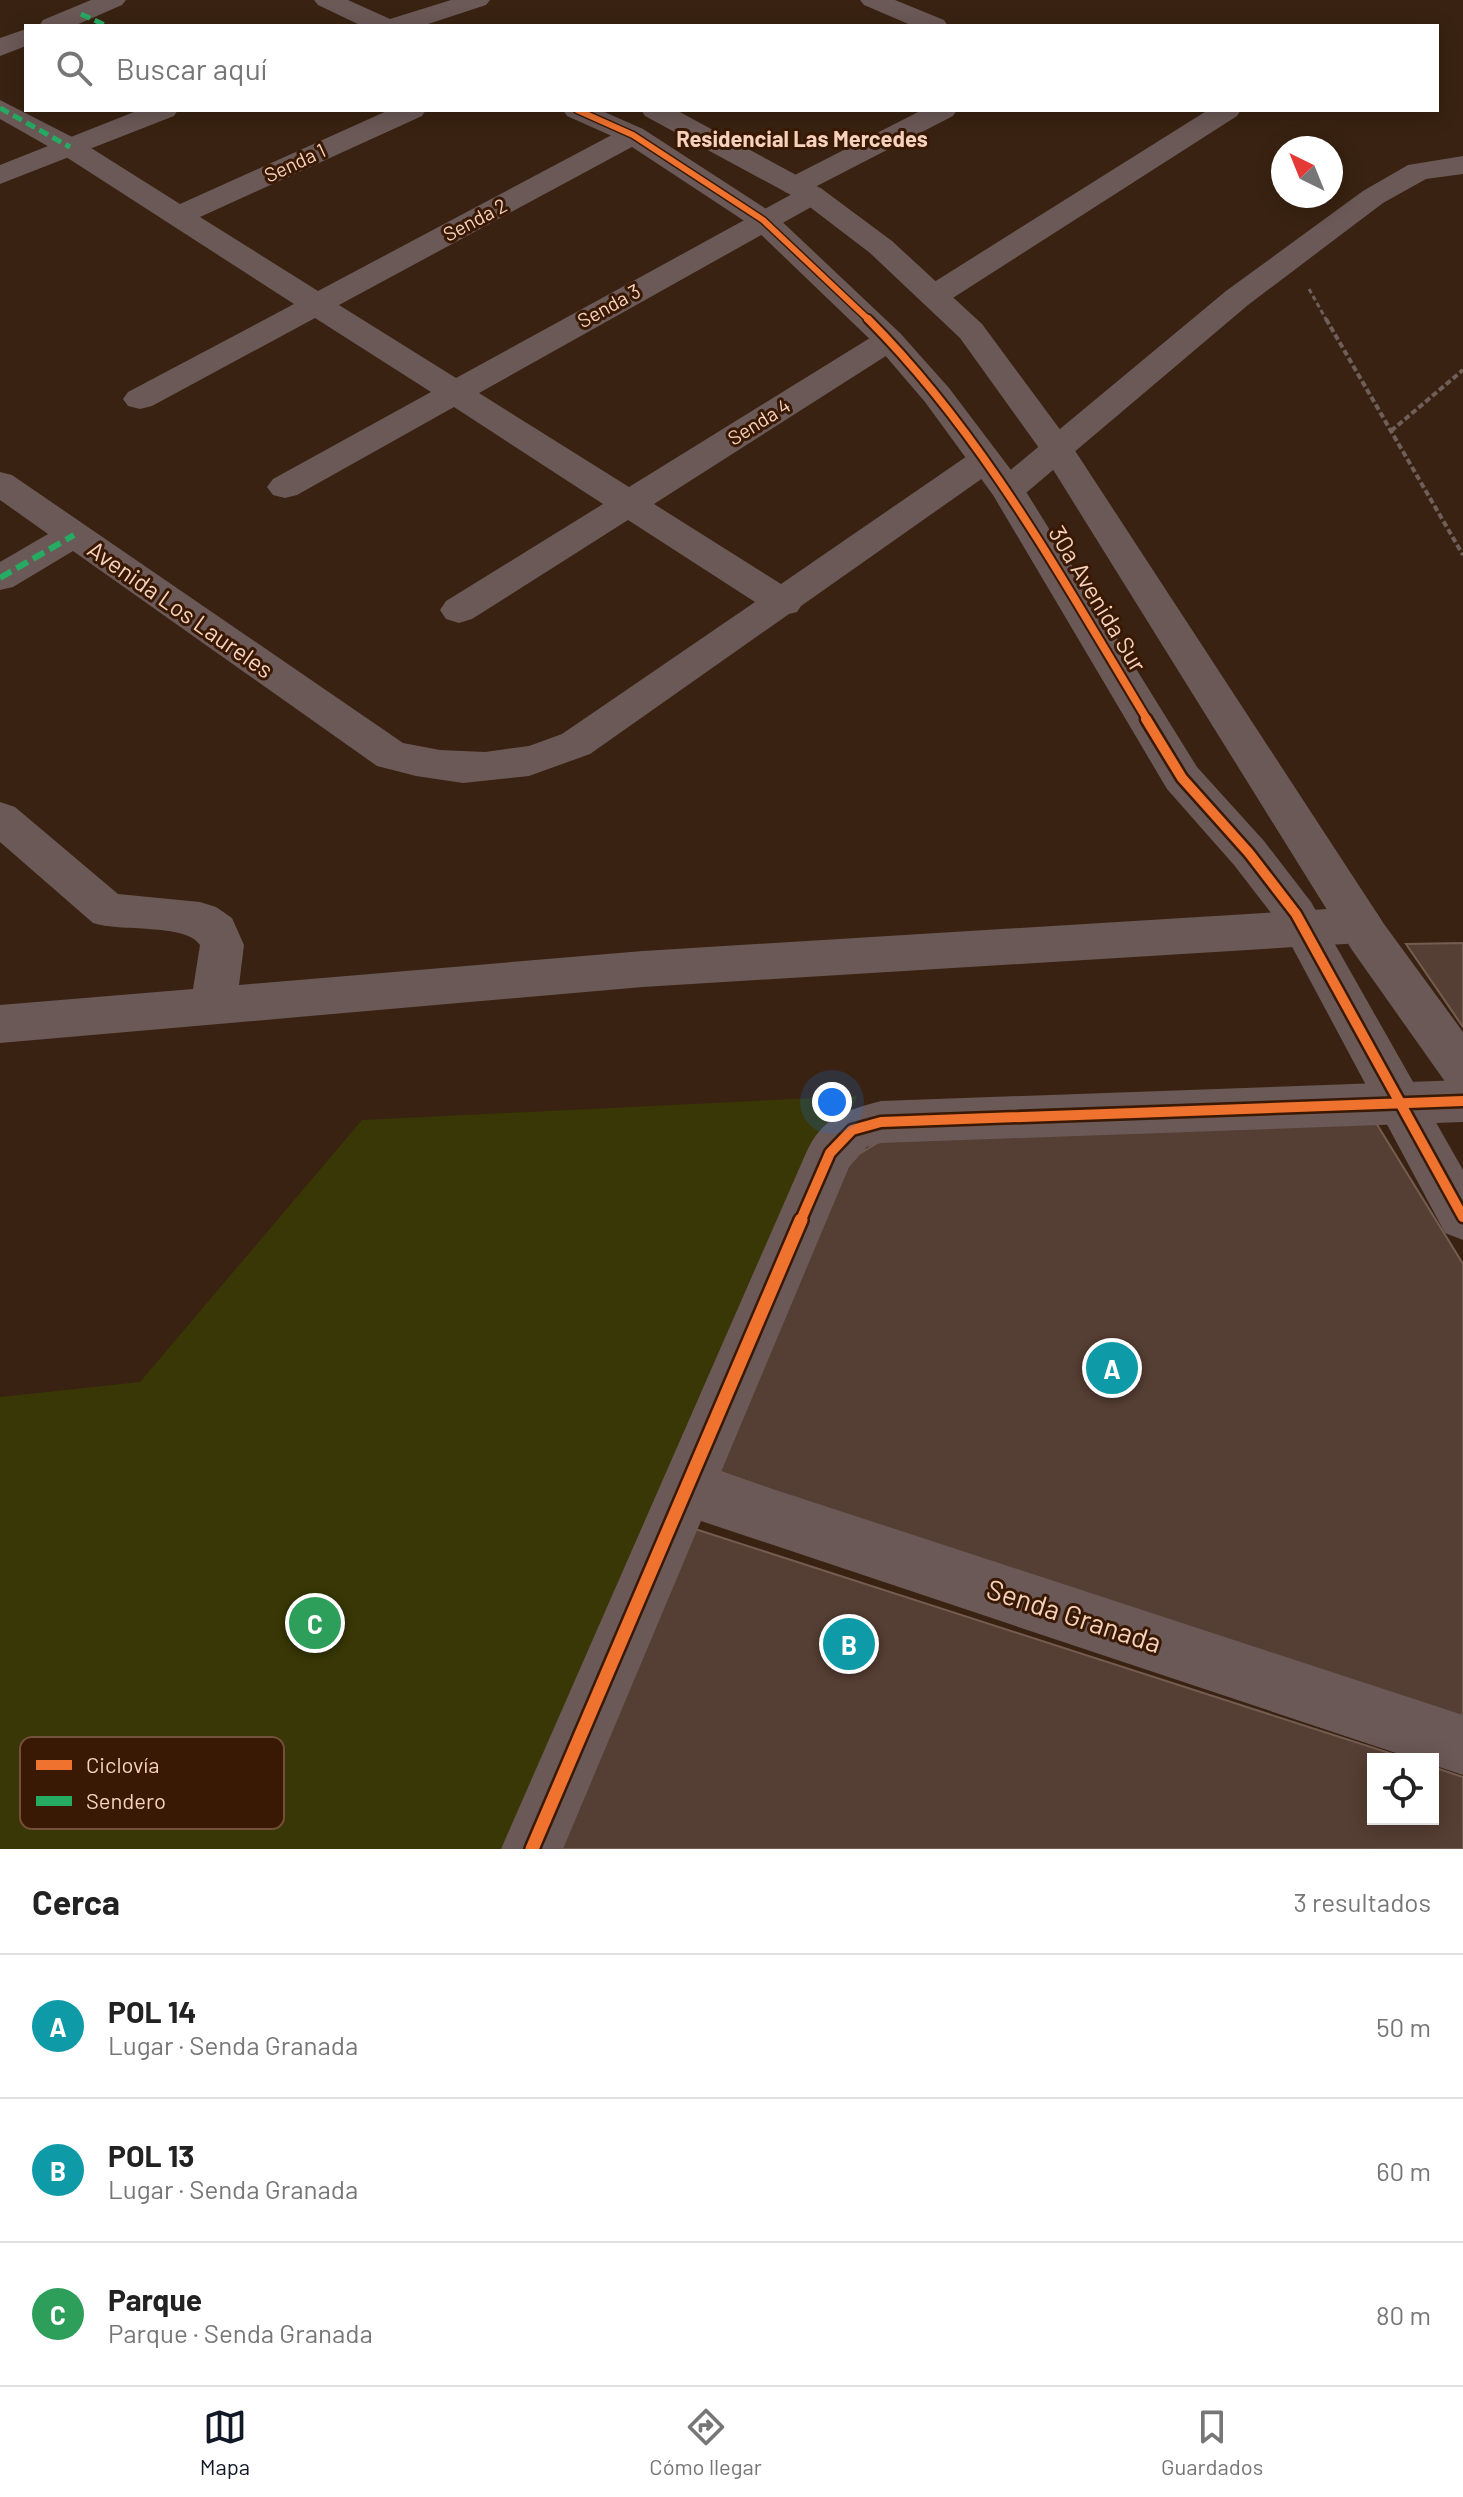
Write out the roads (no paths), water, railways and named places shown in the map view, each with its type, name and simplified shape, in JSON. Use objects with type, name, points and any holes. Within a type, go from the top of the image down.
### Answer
[{"type":"street","points":[[57,24],[113,0]]},
{"type":"street","points":[[327,0],[379,24]]},
{"type":"street","points":[[413,0],[466,24]]},
{"type":"street","points":[[402,24],[477,0]]},
{"type":"street","points":[[880,7],[929,24]]},
{"type":"street","points":[[81,14],[103,24]]},
{"type":"street","points":[[0,48],[24,38]]},
{"type":"street","points":[[0,108],[70,147],[784,603]]},
{"type":"street","points":[[0,175],[159,112]]},
{"type":"street","name":"Senda 1","points":[[178,216],[408,112]]},
{"type":"street","name":"30a Avenida Sur","points":[[598,112],[660,118],[804,191],[881,247],[971,331],[1058,451],[1361,925],[1463,1069]]},
{"type":"street","name":"Senda 3","points":[[285,487],[763,220],[804,191],[940,112]]},
{"type":"street","points":[[934,296],[1224,112]]},
{"type":"street","name":"30a Avenida Sur","points":[[660,118],[889,340],[937,395],[996,475],[1182,778],[1249,853],[1303,927],[1463,1217]]},
{"type":"street","name":"Senda 2","points":[[140,399],[660,118]]},
{"type":"street","name":"Avenida Los Laureles","points":[[0,483],[391,755],[438,768],[491,767],[538,760],[576,744],[784,603],[996,475],[1058,451],[1141,378],[1291,256],[1373,197],[1418,171],[1463,165]]},
{"type":"street","name":"Senda 4","points":[[459,610],[889,340]]},
{"type":"street","points":[[0,578],[74,535]]},
{"type":"street","points":[[0,818],[108,911],[178,915],[200,919],[216,930],[222,945],[213,1008]]},
{"type":"street","points":[[0,1024],[643,969],[1361,925]]},
{"type":"street","points":[[532,1849],[830,1153],[852,1130],[881,1122],[1463,1101]]},
{"type":"street","name":"Senda Granada","points":[[685,1488],[1463,1745]]},
{"type":"place","name":"POL 14","points":[[1112,1368]]},
{"type":"place","name":"Parque","points":[[315,1623]]},
{"type":"place","name":"POL 13","points":[[849,1644]]},
{"type":"district","name":"Residencial Las Mercedes","points":[[802,139]]}]
